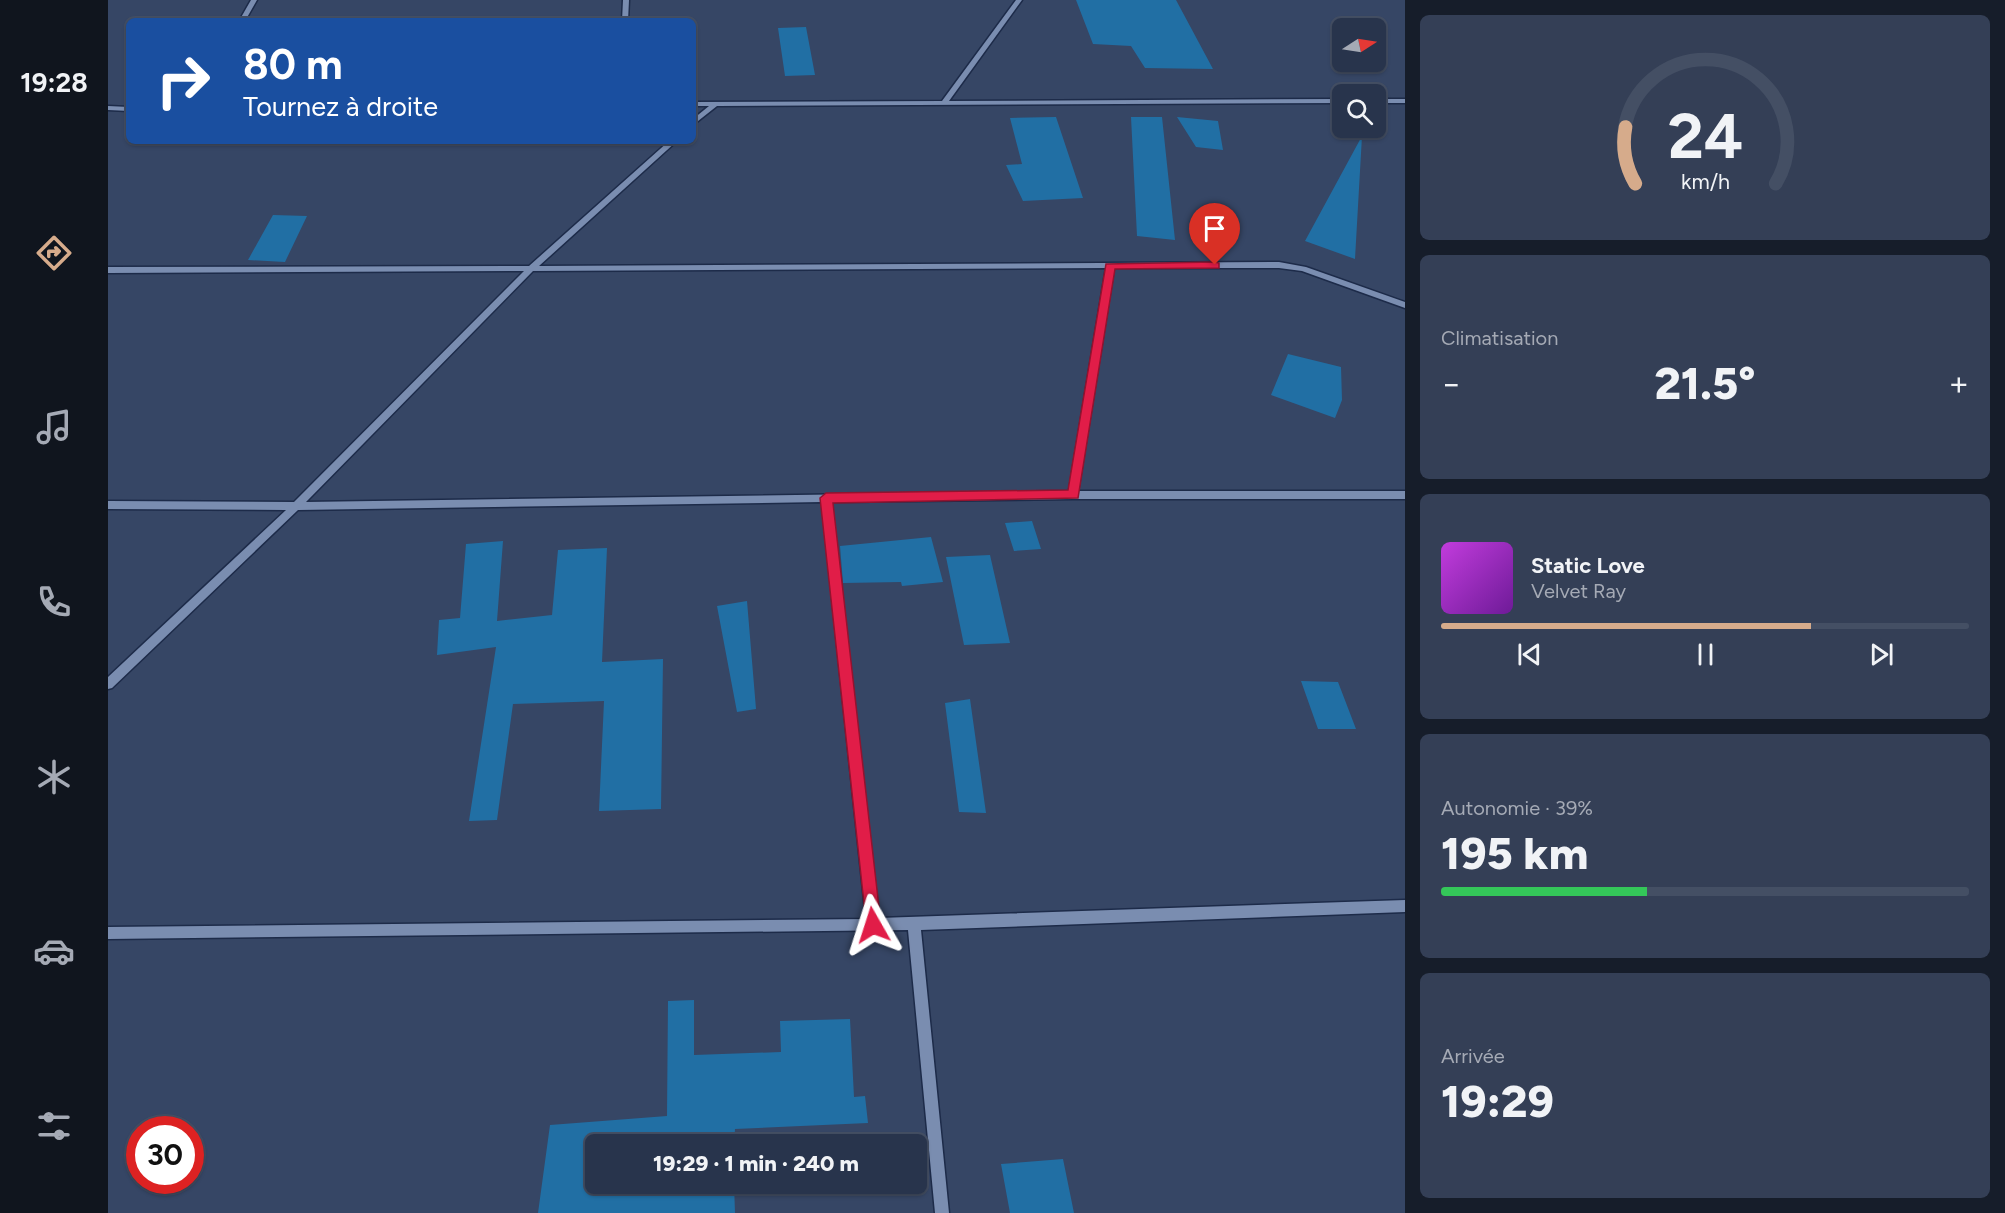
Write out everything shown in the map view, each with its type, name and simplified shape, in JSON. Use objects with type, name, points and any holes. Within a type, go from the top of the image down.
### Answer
[{"type":"street","points":[[244,18],[254,0]]},
{"type":"street","points":[[625,18],[626,0]]},
{"type":"street","points":[[945,101],[1019,0]]},
{"type":"street","points":[[696,104],[1332,101]]},
{"type":"street","points":[[1386,101],[1405,101]]},
{"type":"street","points":[[696,120],[716,103]]},
{"type":"street","points":[[108,108],[126,109]]},
{"type":"street","points":[[108,684],[296,506],[530,269],[670,144]]},
{"type":"street","points":[[1073,495],[1110,266]]},
{"type":"street","points":[[108,270],[1291,266],[1405,305]]},
{"type":"street","points":[[108,505],[296,506],[1073,495],[1405,495]]},
{"type":"street","points":[[826,498],[873,925]]},
{"type":"street","points":[[108,933],[873,925],[1405,906]]},
{"type":"street","points":[[914,923],[942,1213]]},
{"type":"building","points":[[1076,0],[1176,0],[1213,69],[1145,68],[1131,46],[1093,44]]},
{"type":"building","points":[[806,27],[815,75],[785,76],[778,28]]},
{"type":"building","points":[[1056,117],[1083,198],[1023,201],[1006,165],[1022,164],[1010,118]]},
{"type":"building","points":[[1131,117],[1162,117],[1175,240],[1137,236]]},
{"type":"building","points":[[1177,117],[1218,121],[1223,150],[1196,147]]},
{"type":"building","points":[[1361,138],[1362,138],[1355,259],[1305,241]]},
{"type":"building","points":[[273,215],[307,216],[285,262],[248,260]]},
{"type":"building","points":[[1288,354],[1341,367],[1342,400],[1335,418],[1271,395]]},
{"type":"building","points":[[1032,521],[1041,549],[1014,551],[1005,523]]},
{"type":"building","points":[[931,537],[943,582],[902,586],[901,582],[843,583],[840,546]]},
{"type":"building","points":[[503,541],[497,621],[552,615],[558,550],[607,548],[602,662],[663,659],[661,809],[599,811],[604,701],[513,704],[497,820],[469,821],[496,647],[437,655],[439,620],[460,618],[466,544]]},
{"type":"building","points":[[990,555],[1010,643],[964,645],[946,557]]},
{"type":"building","points":[[747,601],[756,709],[737,712],[717,606]]},
{"type":"building","points":[[1301,681],[1338,682],[1356,729],[1318,729]]},
{"type":"building","points":[[970,699],[986,813],[959,812],[945,703]]},
{"type":"building","points":[[694,1000],[694,1055],[781,1052],[780,1021],[850,1019],[854,1097],[865,1096],[868,1123],[735,1129],[735,1134],[585,1134],[585,1194],[734,1194],[735,1213],[538,1213],[550,1125],[667,1116],[668,1001]]},
{"type":"building","points":[[1063,1159],[1074,1213],[1010,1213],[1001,1164]]},
{"type":"route","points":[[873,925],[826,498],[1073,495],[1110,266],[1215,265]]}]
